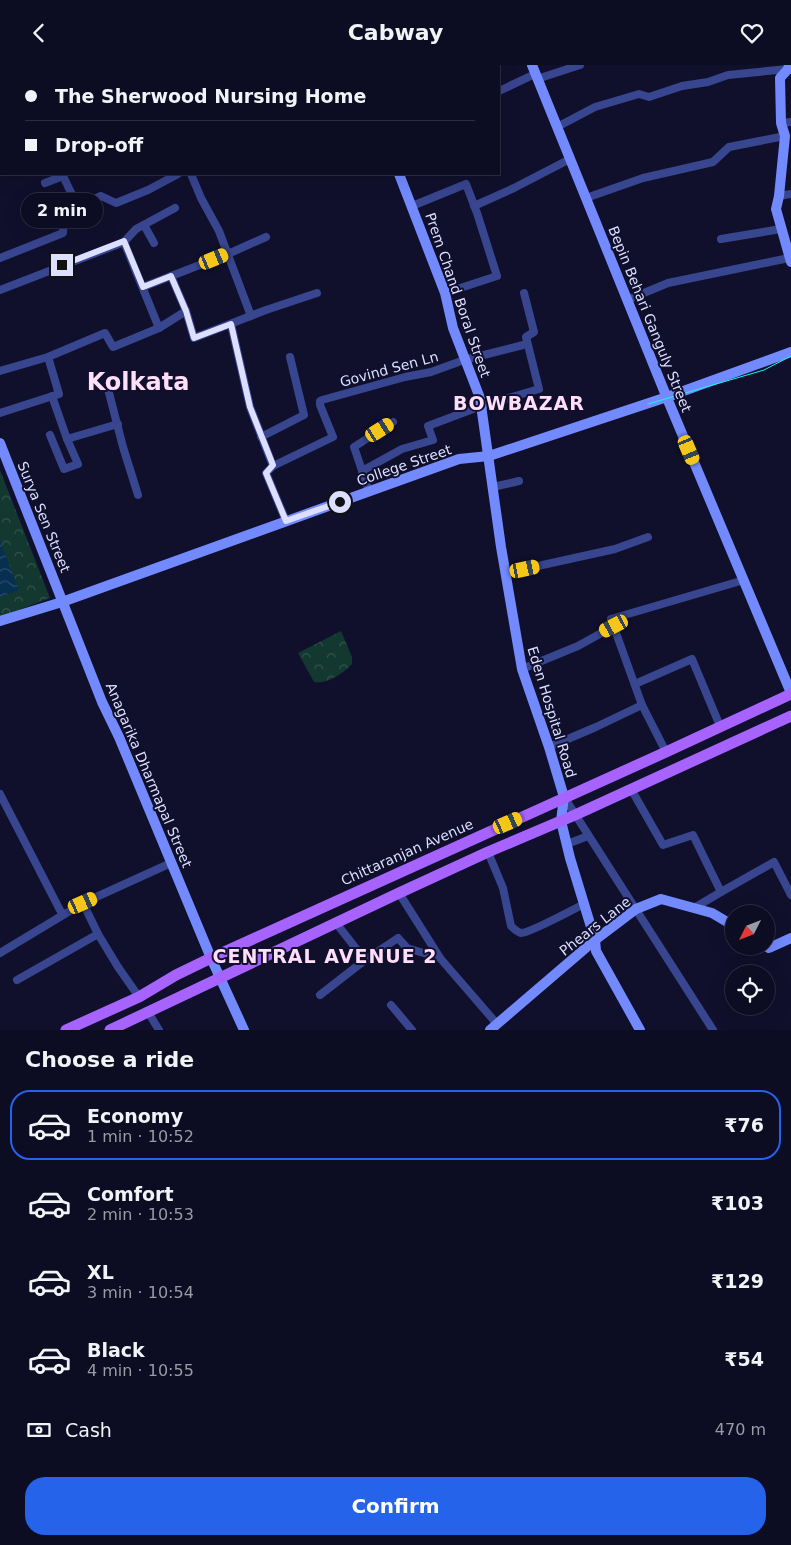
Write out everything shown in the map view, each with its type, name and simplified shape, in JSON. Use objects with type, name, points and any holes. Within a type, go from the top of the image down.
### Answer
[{"type":"main road","points":[[788,67],[780,78],[786,123],[776,209],[790,260]]},
{"type":"main road","name":"Bepin Behari Ganguly Street","points":[[535,73],[667,397],[791,693]]},
{"type":"main road","name":"Prem Chand Boral Street","points":[[399,175],[445,293],[453,328],[464,361],[480,398],[489,456]]},
{"type":"main road","name":"College Street","points":[[0,621],[62,602],[459,459],[489,456],[667,397],[791,351]]},
{"type":"main road","name":"Surya Sen Street","points":[[0,443],[62,602]]},
{"type":"main road","name":"Eden Hospital Road","points":[[489,456],[522,669],[564,797]]},
{"type":"main road","name":"Anagarika Dharmapal Street","points":[[62,602],[102,702],[119,737],[211,958],[244,1030]]},
{"type":"main road","name":"Chittaranjan Avenue","points":[[66,1030],[140,997],[176,975],[211,958],[666,752],[791,693]]},
{"type":"main road","points":[[110,1030],[399,893],[488,852],[562,821],[791,715]]},
{"type":"main road","points":[[564,797],[562,821],[595,940],[596,951],[640,1030]]},
{"type":"main road","name":"Phears Lane","points":[[493,1027],[595,940],[636,909],[661,899],[712,913],[725,921]]},
{"type":"main road","points":[[775,945],[791,938]]},
{"type":"street","points":[[500,90],[535,73],[580,65]]},
{"type":"street","points":[[726,65],[728,75]]},
{"type":"street","points":[[745,65],[747,74]]},
{"type":"street","points":[[557,127],[594,107],[639,94],[649,97],[682,86],[708,82],[728,75],[747,74],[788,67]]},
{"type":"street","points":[[586,198],[643,178],[713,162],[729,147],[785,136]]},
{"type":"street","points":[[474,206],[570,159]]},
{"type":"street","points":[[45,183],[63,175],[78,207]]},
{"type":"street","points":[[0,258],[63,233],[64,213],[102,196],[116,203],[148,190],[176,175]]},
{"type":"street","points":[[191,175],[201,199],[219,231],[251,316]]},
{"type":"street","points":[[412,206],[466,184],[497,276],[445,293]]},
{"type":"street","points":[[779,196],[791,194]]},
{"type":"street","points":[[0,290],[124,241],[136,229],[175,208]]},
{"type":"street","points":[[144,225],[154,243]]},
{"type":"street","points":[[722,239],[781,229]]},
{"type":"street","points":[[143,287],[266,237]]},
{"type":"street","points":[[124,241],[159,328]]},
{"type":"street","points":[[628,300],[668,283],[790,260]]},
{"type":"street","points":[[171,276],[186,311],[194,338],[317,293]]},
{"type":"street","points":[[362,471],[402,449],[432,441],[428,426],[481,406],[539,389],[527,344],[526,337],[534,332],[524,293]]},
{"type":"street","points":[[0,371],[48,357],[105,333],[113,347],[159,328],[186,311]]},
{"type":"street","points":[[231,324],[250,407],[273,465],[266,473],[286,521]]},
{"type":"street","name":"Govind Sen Ln","points":[[273,465],[333,437],[320,401],[405,377],[431,372],[527,344]]},
{"type":"street","points":[[0,413],[59,394],[48,357]]},
{"type":"street","points":[[261,437],[304,415],[290,357]]},
{"type":"street","points":[[108,389],[138,495]]},
{"type":"street","points":[[50,435],[64,469],[78,464],[52,396]]},
{"type":"street","points":[[369,491],[354,447],[393,422]]},
{"type":"street","points":[[67,439],[118,424]]},
{"type":"street","points":[[493,487],[519,481]]},
{"type":"street","points":[[506,573],[614,549],[648,537]]},
{"type":"street","points":[[666,752],[642,705],[611,619],[744,580]]},
{"type":"street","points":[[522,669],[578,646],[614,626]]},
{"type":"street","points":[[635,684],[692,659],[720,726]]},
{"type":"street","points":[[549,747],[642,705]]},
{"type":"street","points":[[631,789],[663,845],[693,835],[721,892]]},
{"type":"street","points":[[0,794],[62,914]]},
{"type":"street","points":[[564,797],[713,1030]]},
{"type":"street","points":[[567,844],[588,836]]},
{"type":"street","points":[[488,852],[503,888],[511,926],[515,930],[521,933],[584,905]]},
{"type":"street","points":[[694,908],[774,862],[791,895]]},
{"type":"street","points":[[0,953],[62,914],[171,863]]},
{"type":"street","points":[[399,893],[440,958],[493,1027]]},
{"type":"street","points":[[83,903],[98,934],[118,967],[140,997]]},
{"type":"street","points":[[336,923],[365,960]]},
{"type":"street","points":[[18,980],[98,934]]},
{"type":"street","points":[[320,995],[365,960],[398,938],[407,948],[440,958]]},
{"type":"street","points":[[391,1005],[412,1030]]},
{"type":"street","points":[[148,1012],[159,1030]]},
{"type":"green space","points":[[0,470],[50,598],[0,617]]},
{"type":"green space","points":[[341,631],[352,657],[352,664],[344,671],[324,682],[314,682],[298,653]]},
{"type":"water","points":[[0,541],[19,590],[0,597]]},
{"type":"tram line","points":[[648,404],[764,370],[791,356]]},
{"type":"district","name":"Kolkata","points":[[138,382]]},
{"type":"district","name":"BOWBAZAR","points":[[519,403]]},
{"type":"district","name":"CENTRAL AVENUE 2","points":[[325,956]]},
{"type":"route","points":[[62,265],[124,241],[143,287],[171,276],[186,311],[194,338],[231,324],[250,407],[273,465],[266,473],[286,521],[340,502]]}]
